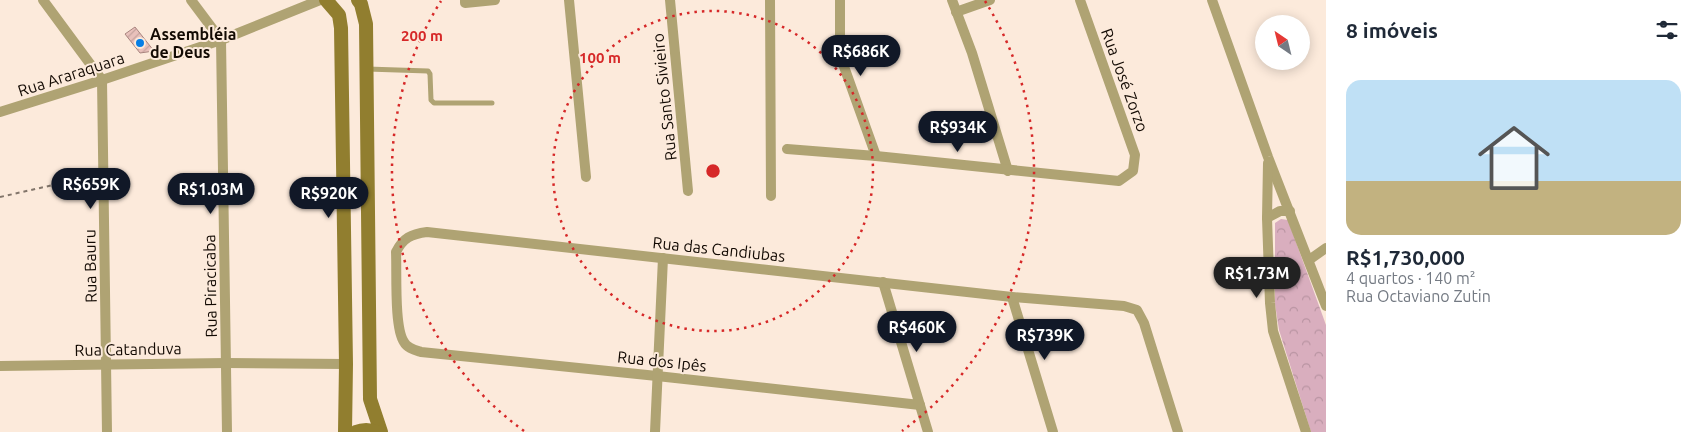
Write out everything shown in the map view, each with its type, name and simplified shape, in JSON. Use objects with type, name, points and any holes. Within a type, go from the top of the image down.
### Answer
[{"type":"main road","points":[[325,0],[332,0]]},
{"type":"main road","points":[[325,0],[339,15],[341,28],[346,364],[345,432]]},
{"type":"main road","points":[[358,0],[361,4],[366,24],[370,399],[381,432]]},
{"type":"main road","points":[[356,432],[369,429],[377,432]]},
{"type":"street","points":[[43,0],[102,80]]},
{"type":"street","points":[[191,0],[221,40]]},
{"type":"street","name":"Rua Araraquara","points":[[0,112],[221,40],[320,0]]},
{"type":"street","points":[[465,2],[495,0]]},
{"type":"street","points":[[569,0],[586,177]]},
{"type":"street","name":"Rua Santo Sivieiro","points":[[670,0],[688,191]]},
{"type":"street","points":[[770,0],[771,196]]},
{"type":"street","points":[[840,0],[842,61],[876,156]]},
{"type":"street","points":[[787,149],[876,156],[1008,171],[972,53],[952,0]]},
{"type":"street","points":[[956,12],[990,0]]},
{"type":"street","name":"Rua José Zorzo","points":[[1008,171],[1119,181],[1133,171],[1135,154],[1080,0]]},
{"type":"street","points":[[1212,0],[1268,157],[1326,306]]},
{"type":"street","name":"Rua Piracicaba","points":[[221,40],[227,432]]},
{"type":"street","name":"Rua Bauru","points":[[102,80],[107,432]]},
{"type":"street","points":[[1268,157],[1267,218],[1270,303],[1273,331],[1306,432]]},
{"type":"street","points":[[1267,218],[1280,211],[1290,211]]},
{"type":"street","name":"Rua das Candiubas","points":[[404,342],[398,325],[396,252],[401,242],[409,236],[427,232],[1012,297],[1124,306],[1138,310],[1144,323],[1174,421]]},
{"type":"street","points":[[1309,260],[1326,248]]},
{"type":"street","points":[[655,432],[663,258]]},
{"type":"street","points":[[883,282],[928,432]]},
{"type":"street","points":[[1012,297],[1053,432]]},
{"type":"street","name":"Rua dos Ipês","points":[[404,342],[410,348],[420,352],[920,405]]},
{"type":"street","name":"Rua Catanduva","points":[[0,366],[226,363],[346,364]]},
{"type":"street","points":[[1174,421],[1178,432]]},
{"type":"street","points":[[1174,421],[1183,432]]},
{"type":"lane","points":[[366,69],[428,71],[430,74],[431,100],[434,103],[492,103]]},
{"type":"path","points":[[0,197],[103,173]]},
{"type":"green space","points":[[1281,219],[1288,220],[1326,325],[1326,432],[1311,432],[1279,330],[1275,304],[1275,223]]},
{"type":"building","name":"Assembléia de Deus","points":[[135,27],[154,51],[140,53],[125,34]]},
{"type":"place","name":"Assembléia de Deus","points":[[140,43]]}]
